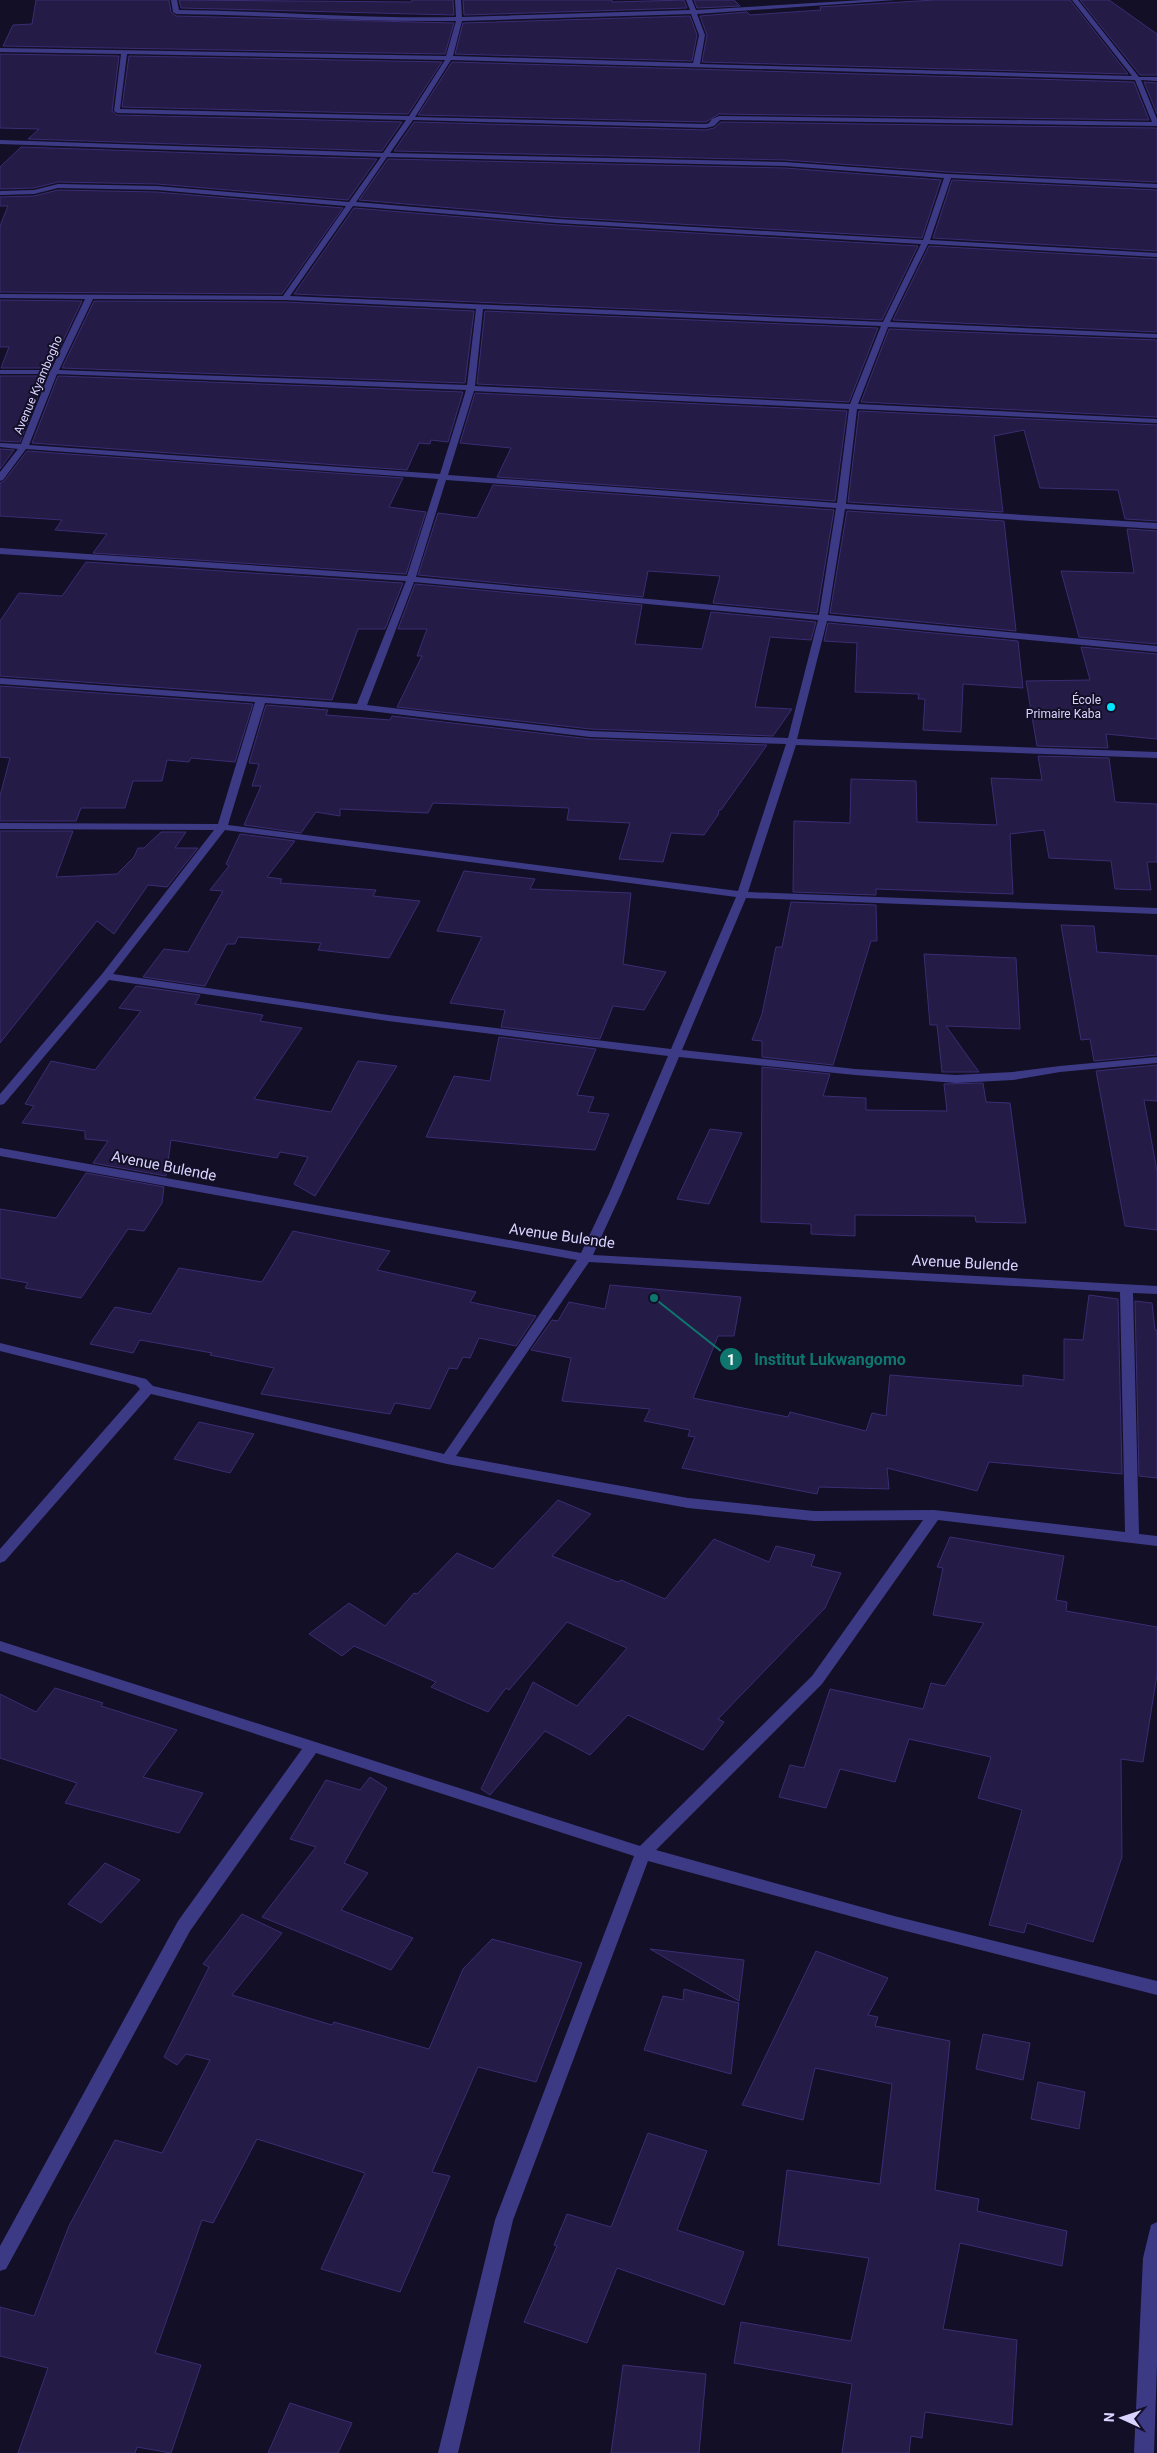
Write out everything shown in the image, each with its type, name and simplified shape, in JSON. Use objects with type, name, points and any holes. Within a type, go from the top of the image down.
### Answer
[{"type":"street","points":[[174,0],[176,12],[257,13],[386,20],[694,12],[893,0]]},
{"type":"street","points":[[285,298],[412,117],[449,58],[459,19],[458,0]]},
{"type":"street","points":[[689,0],[702,35],[696,66]]},
{"type":"street","points":[[124,52],[116,111],[412,117],[706,126],[712,125],[714,120],[719,118],[1156,124],[1137,78],[1075,0]]},
{"type":"street","points":[[0,50],[449,58],[1157,79]]},
{"type":"street","points":[[0,142],[385,155],[785,164],[948,176],[1157,186]]},
{"type":"street","points":[[447,1459],[585,1258],[742,895],[792,741],[823,617],[841,506],[854,407],[885,325],[925,244],[948,176]]},
{"type":"street","points":[[0,193],[34,192],[58,186],[157,188],[557,221],[925,244],[1157,255]]},
{"type":"street","points":[[0,296],[285,298],[1157,336]]},
{"type":"street","name":"Avenue Kyambogho","points":[[0,478],[24,446],[54,372],[90,297]]},
{"type":"street","points":[[361,706],[411,579],[471,388],[480,306]]},
{"type":"street","points":[[0,372],[54,372],[471,388],[1157,421]]},
{"type":"street","points":[[0,445],[841,506],[1157,526]]},
{"type":"street","points":[[0,551],[411,579],[1157,649]]},
{"type":"street","points":[[0,681],[361,706],[590,734],[1157,755]]},
{"type":"street","points":[[0,1101],[106,976],[222,827],[261,699]]},
{"type":"street","points":[[0,826],[222,827],[742,895],[1157,912]]},
{"type":"street","points":[[106,976],[388,1018],[675,1053],[855,1072],[956,1079],[1014,1076],[1060,1069],[1157,1060]]},
{"type":"street","name":"Avenue Bulende","points":[[0,1152],[585,1258],[1157,1290]]},
{"type":"street","points":[[1126,1289],[1132,1537]]},
{"type":"street","points":[[0,1347],[141,1382],[148,1389],[447,1459],[688,1503],[814,1516],[934,1515],[1157,1540]]},
{"type":"street","points":[[0,1558],[148,1389]]},
{"type":"street","points":[[448,2453],[504,2220],[643,1853],[817,1680],[934,1515]]},
{"type":"street","points":[[0,1646],[643,1853],[894,1922],[1157,1988]]},
{"type":"street","points":[[0,2263],[184,1926],[312,1746]]},
{"type":"street","points":[[1144,2453],[1152,2258],[1157,2230]]},
{"type":"building","points":[[36,0],[169,0],[171,12],[176,16],[454,23],[445,54],[3,46],[13,25],[32,24]]},
{"type":"building","points":[[179,0],[411,2],[412,0],[453,0],[454,15],[181,8]]},
{"type":"building","points":[[463,0],[612,0],[612,2],[684,0],[687,8],[464,15]]},
{"type":"building","points":[[694,0],[734,0],[740,6],[697,8]]},
{"type":"building","points":[[934,0],[1070,0],[1128,74],[702,62],[707,35],[700,16],[747,12],[750,15],[821,10],[820,7]]},
{"type":"building","points":[[1080,0],[1109,0],[1157,34],[1157,75],[1140,75]]},
{"type":"building","points":[[690,16],[697,35],[692,61],[455,54],[463,23]]},
{"type":"building","points":[[0,54],[119,56],[112,111],[117,115],[402,122],[382,151],[28,139],[39,129],[0,128]]},
{"type":"building","points":[[129,56],[442,62],[408,114],[122,107]]},
{"type":"building","points":[[452,62],[1134,82],[1149,120],[719,114],[706,122],[418,115]]},
{"type":"building","points":[[1144,82],[1157,83],[1157,114]]},
{"type":"building","points":[[414,122],[706,130],[714,128],[721,122],[1157,128],[1157,182],[948,172],[785,160],[394,151]]},
{"type":"building","points":[[21,147],[377,159],[348,200],[157,184],[58,182],[34,188],[0,189],[0,167]]},
{"type":"building","points":[[388,159],[785,168],[941,180],[922,238],[557,217],[359,200]]},
{"type":"building","points":[[952,180],[1157,190],[1157,251],[933,238]]},
{"type":"building","points":[[58,190],[157,192],[343,208],[282,294],[0,292],[0,226],[8,206],[0,206],[0,197],[34,196]]},
{"type":"building","points":[[354,208],[557,225],[918,246],[882,320],[294,294]]},
{"type":"building","points":[[929,246],[1157,259],[1157,332],[893,320]]},
{"type":"building","points":[[0,300],[82,301],[50,368],[1,368],[9,347],[0,347]]},
{"type":"building","points":[[94,301],[285,302],[474,311],[465,383],[62,368]]},
{"type":"building","points":[[485,311],[878,328],[849,402],[477,384]]},
{"type":"building","points":[[889,329],[1157,340],[1157,417],[861,402]]},
{"type":"building","points":[[0,376],[46,376],[20,442],[0,441]]},
{"type":"building","points":[[58,376],[463,392],[448,442],[431,440],[430,444],[419,443],[407,470],[32,443]]},
{"type":"building","points":[[475,393],[847,411],[835,501],[497,477],[511,448],[460,443]]},
{"type":"building","points":[[859,411],[1157,425],[1157,521],[1125,519],[1118,490],[1040,488],[1024,430],[994,436],[1003,512],[848,502]]},
{"type":"building","points":[[0,449],[14,450],[0,469]]},
{"type":"building","points":[[27,451],[403,478],[389,507],[426,512],[406,574],[93,553],[107,534],[55,530],[62,520],[0,516],[0,483],[4,481]]},
{"type":"building","points":[[493,485],[834,510],[817,613],[713,603],[720,576],[648,571],[643,597],[418,575],[438,513],[477,518]]},
{"type":"building","points":[[847,511],[1004,521],[1016,631],[830,613]]},
{"type":"building","points":[[1127,529],[1157,531],[1157,644],[1079,637],[1061,571],[1134,573]]},
{"type":"building","points":[[86,562],[403,583],[385,629],[358,629],[332,700],[0,676],[0,621],[19,593],[62,596]]},
{"type":"building","points":[[415,584],[642,605],[635,644],[702,649],[711,612],[816,622],[811,640],[770,637],[755,707],[792,709],[773,736],[590,729],[397,707],[422,656],[417,656],[427,629],[398,629]]},
{"type":"building","points":[[828,623],[1018,641],[1023,688],[963,684],[961,732],[923,730],[925,699],[918,699],[919,694],[855,692],[857,643],[824,641]]},
{"type":"building","points":[[1081,647],[1157,654],[1157,739],[1106,734],[1108,748],[1037,746],[1026,681],[1090,680]]},
{"type":"building","points":[[0,686],[253,704],[235,762],[191,758],[189,762],[167,760],[162,781],[133,781],[125,808],[81,808],[76,821],[0,821],[0,796],[10,758],[0,757]]},
{"type":"building","points":[[266,705],[328,710],[326,715],[390,720],[392,716],[590,739],[767,745],[721,810],[719,810],[718,815],[704,835],[671,833],[663,862],[619,859],[630,823],[567,820],[569,808],[433,803],[428,813],[340,809],[340,816],[316,812],[301,833],[244,825],[261,786],[252,786],[259,764],[249,763]]},
{"type":"building","points":[[1038,756],[1109,758],[1115,802],[1157,804],[1157,862],[1147,862],[1151,890],[1115,889],[1111,861],[1049,858],[1044,830],[1010,834],[1013,894],[876,889],[876,895],[793,892],[794,821],[850,823],[851,779],[916,781],[917,822],[997,825],[991,778],[1042,780]]},
{"type":"building","points":[[0,831],[73,831],[56,877],[117,874],[134,857],[138,848],[144,848],[161,832],[186,832],[175,848],[198,848],[167,887],[148,885],[114,934],[97,921],[0,1043]]},
{"type":"building","points":[[240,834],[295,841],[267,877],[282,879],[280,883],[376,890],[373,896],[420,901],[389,958],[318,950],[321,943],[238,937],[235,944],[227,944],[205,986],[143,977],[164,949],[188,952],[223,891],[210,890],[229,866],[226,864]]},
{"type":"building","points":[[464,871],[535,879],[530,889],[631,893],[623,964],[666,972],[644,1010],[613,1006],[600,1039],[501,1027],[505,1010],[450,1003],[482,937],[437,931]]},
{"type":"building","points":[[791,902],[876,905],[877,941],[871,941],[833,1065],[762,1057],[762,1041],[752,1040],[762,1014],[776,947],[782,947]]},
{"type":"building","points":[[1061,925],[1094,926],[1097,952],[1157,956],[1157,1055],[1094,1061],[1090,1039],[1081,1040]]},
{"type":"building","points":[[924,954],[1016,958],[1020,1029],[946,1026],[979,1072],[942,1072],[937,1025],[930,1025]]},
{"type":"building","points":[[136,986],[200,995],[195,1004],[263,1015],[260,1021],[302,1028],[254,1099],[331,1112],[358,1061],[397,1066],[315,1196],[294,1184],[308,1157],[280,1152],[277,1158],[171,1140],[166,1176],[93,1163],[108,1141],[85,1139],[85,1131],[22,1123],[34,1106],[25,1104],[51,1061],[95,1070],[141,1011],[119,1008]]},
{"type":"building","points":[[499,1037],[596,1049],[577,1095],[594,1097],[588,1112],[609,1114],[595,1150],[426,1137],[454,1076],[490,1081]]},
{"type":"building","points":[[1157,1065],[1157,1101],[1144,1100],[1157,1171],[1157,1230],[1125,1226],[1096,1071]]},
{"type":"building","points":[[762,1067],[830,1074],[823,1096],[866,1098],[866,1110],[947,1111],[944,1084],[983,1083],[986,1102],[1010,1103],[1026,1223],[976,1222],[975,1216],[855,1215],[855,1236],[811,1234],[811,1224],[761,1222]]},
{"type":"building","points":[[710,1129],[742,1133],[709,1204],[677,1199]]},
{"type":"building","points":[[86,1173],[164,1187],[162,1203],[144,1231],[128,1229],[81,1298],[25,1288],[28,1283],[0,1278],[0,1209],[56,1218]]},
{"type":"building","points":[[293,1231],[390,1251],[377,1270],[476,1292],[470,1302],[536,1316],[516,1346],[479,1338],[470,1358],[463,1357],[457,1369],[449,1368],[430,1409],[395,1403],[390,1414],[261,1394],[274,1368],[210,1355],[212,1353],[140,1340],[133,1353],[90,1344],[115,1307],[151,1314],[179,1268],[262,1282]]},
{"type":"building","points":[[610,1285],[741,1297],[734,1336],[718,1336],[693,1398],[788,1417],[790,1412],[866,1431],[872,1413],[886,1416],[890,1375],[1023,1386],[1023,1375],[1064,1380],[1064,1339],[1083,1340],[1089,1295],[1118,1299],[1122,1474],[989,1462],[977,1491],[887,1468],[889,1489],[819,1487],[817,1494],[682,1468],[695,1437],[688,1436],[690,1430],[644,1421],[650,1409],[562,1401],[571,1358],[531,1350],[552,1320],[558,1321],[569,1302],[605,1309]]},
{"type":"building","points":[[1135,1301],[1152,1303],[1155,1330],[1157,1330],[1157,1478],[1139,1476]]},
{"type":"building","points":[[199,1422],[254,1434],[230,1473],[174,1459]]},
{"type":"building","points":[[558,1500],[591,1514],[552,1556],[618,1582],[621,1580],[665,1599],[714,1539],[769,1562],[776,1546],[815,1555],[811,1566],[841,1573],[825,1608],[718,1719],[724,1722],[703,1750],[628,1715],[590,1755],[545,1731],[490,1795],[481,1789],[533,1682],[577,1706],[627,1648],[567,1622],[509,1690],[506,1688],[488,1712],[431,1687],[436,1682],[354,1646],[342,1656],[309,1634],[349,1603],[385,1626],[414,1593],[417,1594],[457,1553],[493,1569]]},
{"type":"building","points":[[950,1537],[1064,1556],[1056,1600],[1067,1602],[1066,1611],[1157,1627],[1157,1675],[1143,1762],[1121,1759],[1122,1857],[1093,1942],[1027,1923],[1024,1933],[989,1925],[1022,1810],[978,1798],[991,1757],[909,1739],[895,1782],[840,1769],[826,1808],[779,1797],[790,1765],[804,1768],[830,1689],[923,1709],[931,1683],[945,1686],[984,1623],[933,1615],[943,1568],[937,1567]]},
{"type":"building","points":[[55,1688],[103,1703],[101,1706],[177,1730],[143,1777],[203,1793],[179,1833],[65,1803],[77,1783],[0,1758],[0,1694],[36,1712]]},
{"type":"building","points":[[370,1777],[387,1788],[344,1863],[368,1873],[341,1910],[413,1938],[391,1970],[262,1917],[316,1847],[290,1839],[326,1780],[360,1790]]},
{"type":"building","points":[[105,1863],[140,1880],[101,1923],[68,1904]]},
{"type":"building","points":[[242,1914],[282,1933],[232,1995],[332,2025],[334,2022],[429,2049],[463,1969],[492,1939],[582,1963],[536,2082],[478,2067],[432,2172],[450,2176],[400,2292],[321,2269],[365,2173],[257,2139],[213,2223],[202,2220],[155,2353],[201,2365],[171,2453],[137,2447],[135,2453],[18,2453],[48,2368],[0,2356],[0,2307],[34,2316],[69,2226],[115,2140],[162,2153],[210,2060],[186,2054],[177,2065],[164,2057],[209,1967],[203,1964]]},
{"type":"building","points":[[650,1949],[744,1960],[739,2001]]},
{"type":"building","points":[[816,1951],[888,1978],[868,2015],[878,2017],[875,2026],[950,2041],[935,2190],[979,2199],[977,2211],[1067,2231],[1062,2266],[960,2243],[943,2329],[1017,2340],[1012,2425],[925,2412],[922,2438],[911,2436],[909,2453],[842,2453],[852,2384],[734,2363],[741,2322],[851,2341],[869,2258],[778,2245],[787,2170],[880,2184],[892,2084],[815,2068],[803,2120],[742,2105]]},
{"type":"building","points":[[684,1989],[739,2003],[731,2074],[644,2050],[663,1996],[683,2000]]},
{"type":"building","points":[[983,2034],[1030,2043],[1023,2080],[976,2069]]},
{"type":"building","points":[[1038,2082],[1085,2092],[1079,2129],[1031,2119]]},
{"type":"building","points":[[648,2133],[707,2151],[677,2230],[744,2252],[724,2305],[617,2268],[587,2343],[524,2322],[557,2246],[554,2245],[567,2214],[611,2227]]},
{"type":"building","points":[[623,2365],[706,2374],[699,2453],[611,2453]]},
{"type":"building","points":[[290,2403],[352,2423],[338,2453],[268,2453]]},
{"type":"place","name":"École Primaire Kaba","points":[[1111,707]]},
{"type":"place","name":"Institut Lukwangomo","points":[[654,1298]]}]
